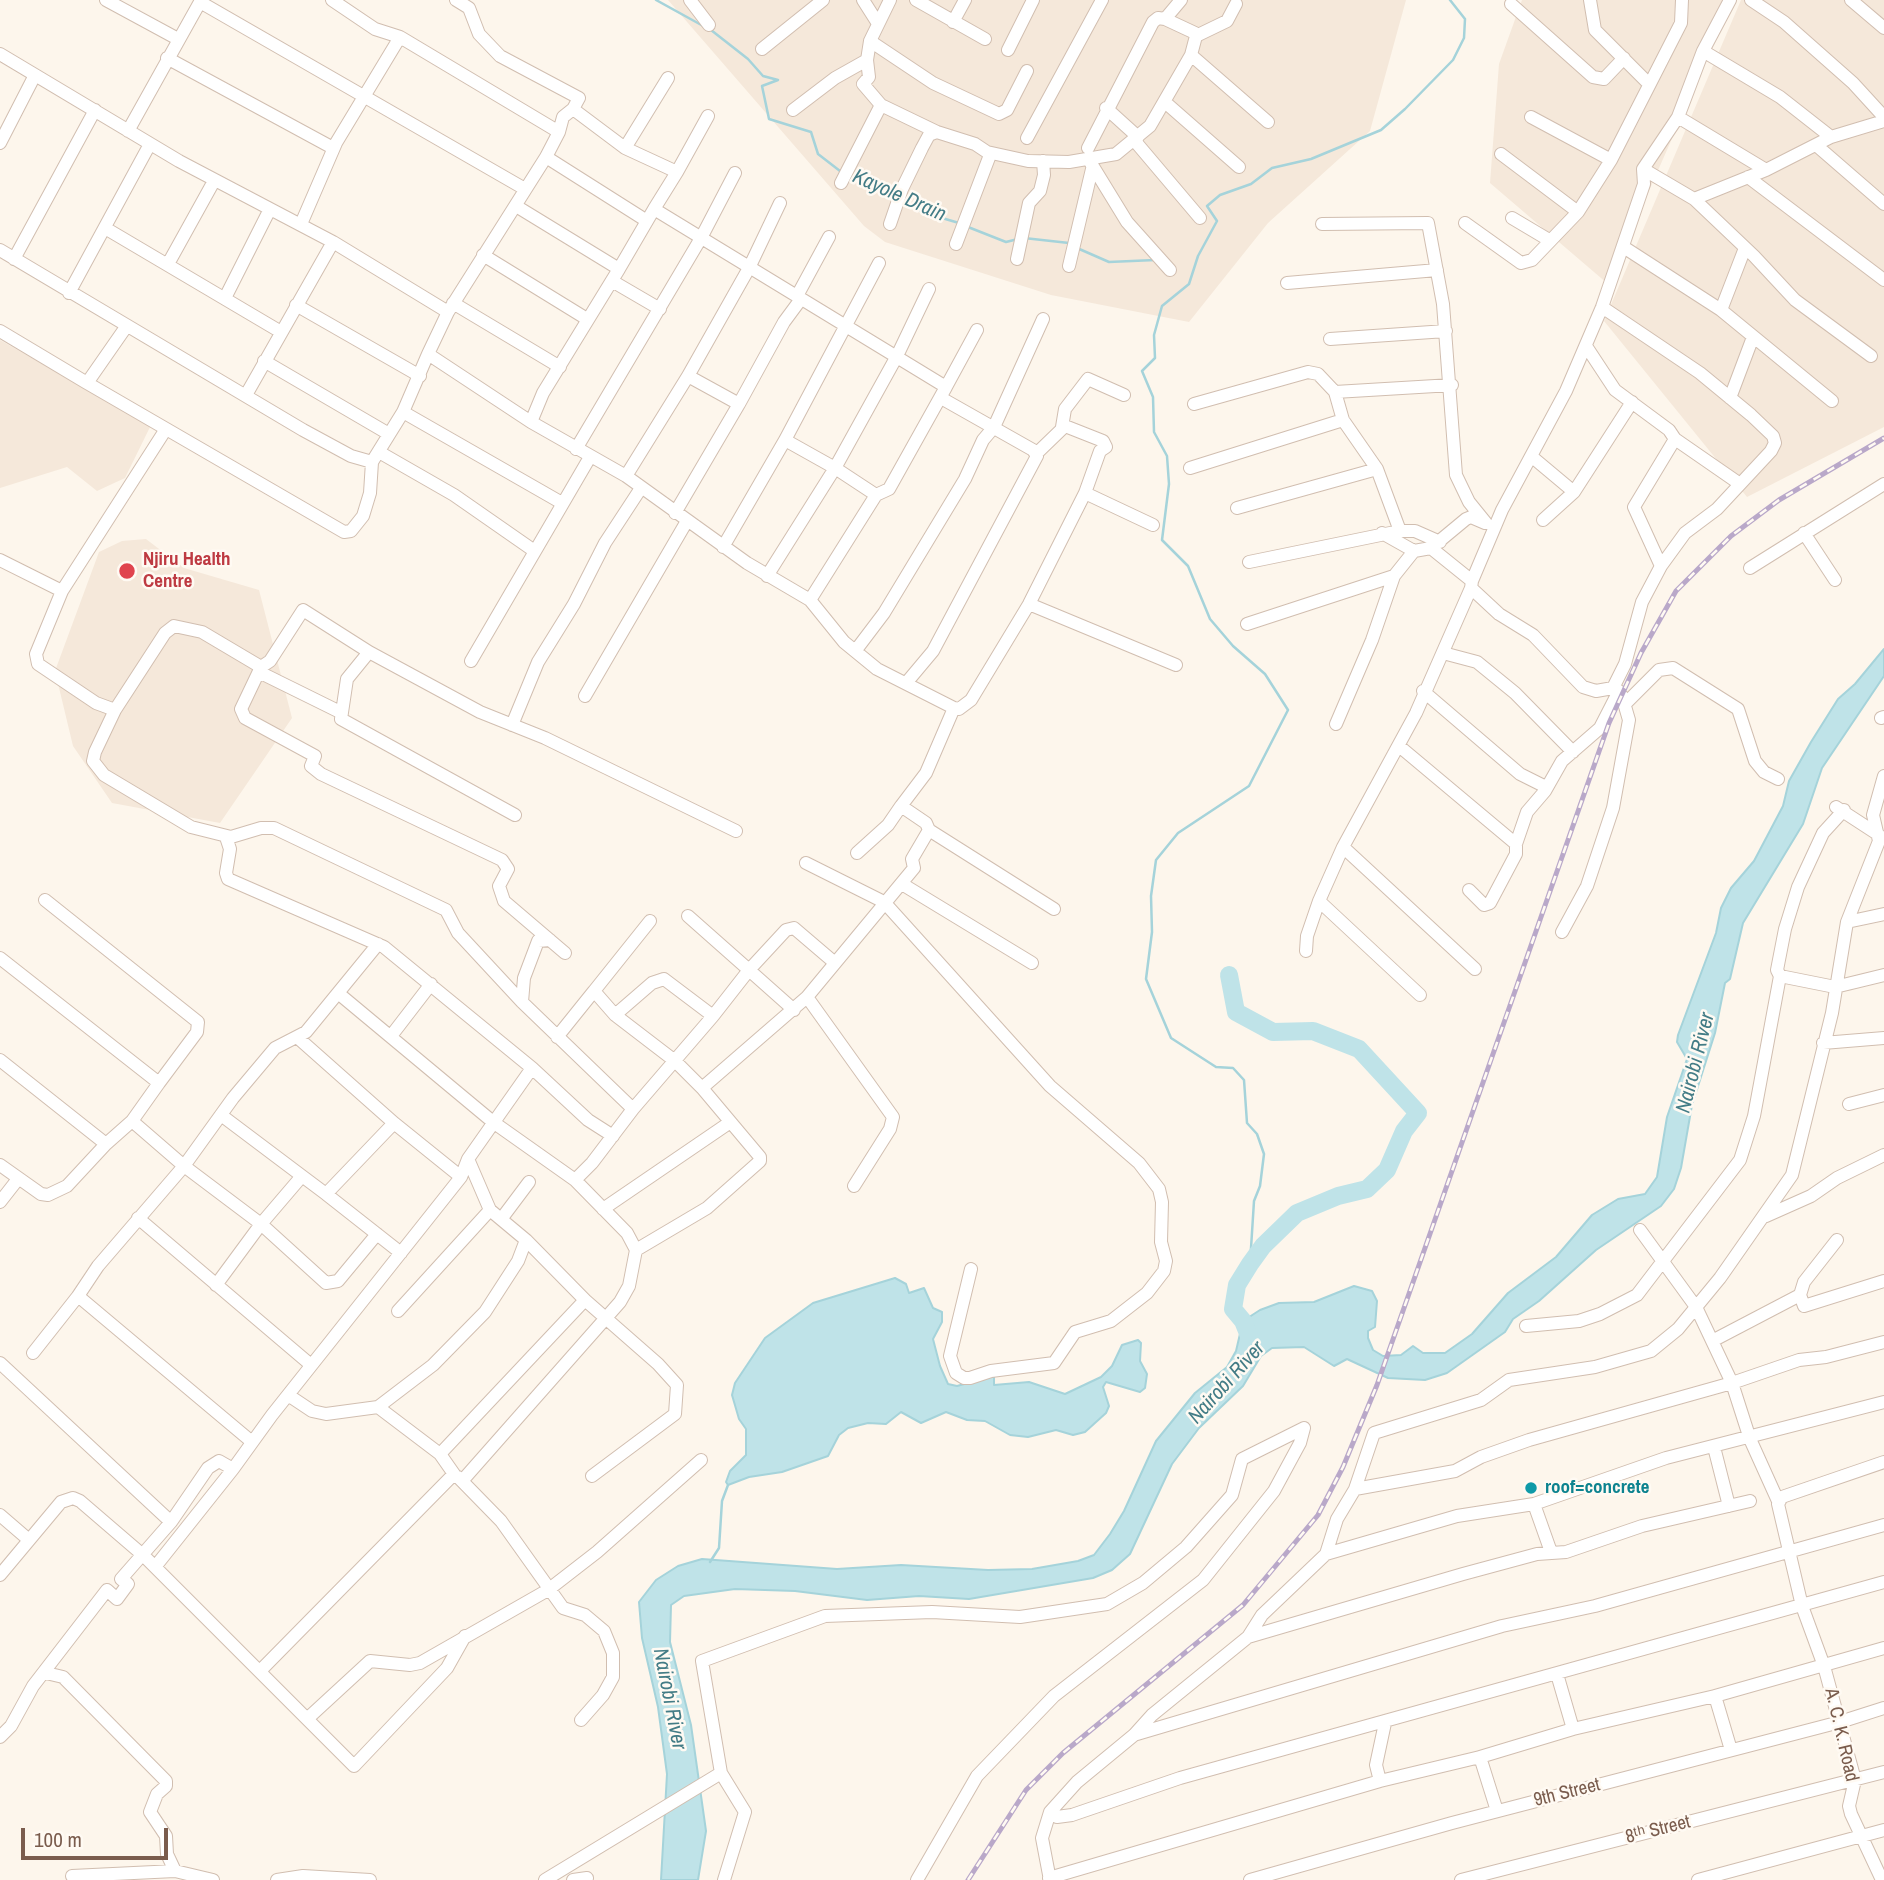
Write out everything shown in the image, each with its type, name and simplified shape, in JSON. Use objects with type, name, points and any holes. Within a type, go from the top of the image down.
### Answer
[{"type":"street","points":[[106,0],[178,40]]},
{"type":"street","points":[[332,0],[374,29],[400,37],[559,132]]},
{"type":"street","points":[[0,331],[344,532],[351,531],[363,516],[376,457],[421,376],[450,307],[516,206],[546,157],[559,132],[563,117],[573,109],[579,97],[500,56],[479,34],[469,8],[456,0]]},
{"type":"street","points":[[690,0],[709,25]]},
{"type":"street","points":[[762,49],[823,0]]},
{"type":"street","points":[[863,0],[877,22]]},
{"type":"street","points":[[890,0],[870,41],[867,60],[869,77],[863,85],[881,105],[937,132],[975,144],[987,152],[1028,161],[1090,159],[1116,154],[1150,126],[1166,103],[1191,55],[1196,36],[1227,21],[1237,5]]},
{"type":"street","points":[[916,0],[985,39]]},
{"type":"street","points":[[953,22],[965,0]]},
{"type":"street","points":[[1008,50],[1033,0]]},
{"type":"street","points":[[1027,138],[1102,0]]},
{"type":"street","points":[[1165,19],[1181,0]]},
{"type":"street","points":[[1590,0],[1595,30],[1649,84]]},
{"type":"street","points":[[1465,223],[1521,263],[1532,260],[1578,212],[1611,160],[1681,23],[1682,0]]},
{"type":"street","points":[[1306,951],[1307,936],[1343,847],[1386,763],[1399,746],[1443,653],[1499,517],[1560,403],[1586,346],[1625,247],[1644,184],[1643,169],[1678,117],[1703,51],[1730,0]]},
{"type":"street","points":[[1694,200],[1766,170],[1831,137],[1884,119],[1853,82],[1784,22],[1751,0]]},
{"type":"street","points":[[1851,0],[1884,28]]},
{"type":"street","points":[[128,131],[201,1],[526,189]]},
{"type":"street","points":[[1511,4],[1592,77],[1606,77],[1624,58]]},
{"type":"street","points":[[1069,266],[1090,159],[1107,108],[1153,22],[1158,18],[1165,19],[1195,33],[1196,36]]},
{"type":"street","points":[[302,224],[333,148],[400,37]]},
{"type":"street","points":[[870,41],[933,83],[999,114],[1007,110],[1027,71]]},
{"type":"street","points":[[1703,51],[1780,97],[1831,137]]},
{"type":"street","points":[[0,54],[214,181],[302,224],[560,367]]},
{"type":"street","points":[[1191,55],[1268,122]]},
{"type":"street","points":[[167,58],[333,148]]},
{"type":"street","points":[[793,110],[835,78],[867,60]]},
{"type":"street","points":[[0,143],[35,75]]},
{"type":"street","points":[[625,148],[667,78]]},
{"type":"street","points":[[1166,103],[1239,167]]},
{"type":"street","points":[[841,183],[881,105]]},
{"type":"street","points":[[1107,108],[1136,138],[1200,218]]},
{"type":"street","points":[[573,109],[625,148],[677,172]]},
{"type":"street","points":[[14,259],[94,110]]},
{"type":"street","points":[[531,422],[543,393],[708,116]]},
{"type":"street","points":[[1531,117],[1611,160]]},
{"type":"street","points":[[1678,117],[1766,170]]},
{"type":"street","points":[[890,224],[902,189],[929,135],[937,132]]},
{"type":"street","points":[[69,293],[150,144]]},
{"type":"street","points":[[1816,145],[1884,204]]},
{"type":"street","points":[[956,244],[990,155],[987,152]]},
{"type":"street","points":[[1501,154],[1578,212]]},
{"type":"street","points":[[546,157],[647,221]]},
{"type":"street","points":[[1090,159],[1126,222],[1170,270]]},
{"type":"street","points":[[1017,259],[1029,202],[1040,191],[1044,176],[1043,161]]},
{"type":"street","points":[[1643,169],[1694,200],[1795,300],[1871,356]]},
{"type":"street","points":[[576,449],[701,238],[735,173]]},
{"type":"street","points":[[1748,177],[1884,280]]},
{"type":"street","points":[[167,264],[214,181]]},
{"type":"street","points":[[626,476],[688,376],[749,268],[780,203]]},
{"type":"street","points":[[516,206],[619,269]]},
{"type":"street","points":[[225,298],[270,209]]},
{"type":"street","points":[[654,209],[897,356],[944,393],[1036,454]]},
{"type":"street","points":[[1512,218],[1549,240]]},
{"type":"street","points":[[1322,225],[1428,223],[1446,331],[1452,385],[1456,475],[1469,502],[1486,523]]},
{"type":"street","points":[[105,228],[281,331]]},
{"type":"street","points":[[675,513],[799,298],[829,237]]},
{"type":"street","points":[[246,395],[334,242]]},
{"type":"street","points":[[1625,247],[1721,310],[1832,401]]},
{"type":"street","points":[[1721,310],[1745,248]]},
{"type":"street","points":[[0,250],[327,444],[376,457],[454,495],[533,550]]},
{"type":"street","points":[[483,256],[587,319]]},
{"type":"street","points":[[723,547],[785,440],[879,263]]},
{"type":"street","points":[[1287,283],[1437,270]]},
{"type":"street","points":[[611,281],[660,309]]},
{"type":"street","points":[[767,576],[835,468],[897,356],[929,289]]},
{"type":"street","points":[[296,305],[421,376]]},
{"type":"street","points":[[1469,890],[1484,905],[1490,903],[1512,862],[1527,812],[1557,767],[1600,728],[1625,664],[1642,602],[1661,566],[1685,533],[1717,509],[1771,451],[1775,439],[1700,373],[1602,307]]},
{"type":"street","points":[[856,650],[878,623],[965,479],[983,440],[994,426],[1043,319]]},
{"type":"street","points":[[87,383],[126,327]]},
{"type":"street","points":[[785,440],[876,495],[881,495],[889,489],[977,330]]},
{"type":"street","points":[[1330,340],[1446,331]]},
{"type":"street","points":[[1730,398],[1754,337]]},
{"type":"street","points":[[1586,346],[1611,385],[1669,430],[1675,439],[1740,484]]},
{"type":"street","points":[[429,354],[531,422],[626,476],[723,547],[810,600],[844,642],[877,669],[959,709],[971,700],[1029,604],[1086,493],[1100,451],[1106,447],[1103,441],[1072,427],[1062,427]]},
{"type":"street","points":[[264,360],[389,434]]},
{"type":"street","points":[[1194,404],[1308,372],[1327,380],[1335,392],[1343,420],[1377,469],[1400,531]]},
{"type":"street","points":[[688,376],[739,404]]},
{"type":"street","points":[[907,682],[939,642],[1006,520],[1036,454],[1062,427],[1065,409],[1088,379],[1124,395]]},
{"type":"street","points":[[1335,392],[1452,385]]},
{"type":"street","points":[[1543,520],[1574,492],[1632,402]]},
{"type":"street","points":[[403,412],[562,503]]},
{"type":"street","points":[[1190,468],[1343,420]]},
{"type":"street","points":[[115,710],[86,696],[43,667],[36,658],[62,591],[166,429]]},
{"type":"street","points":[[1661,566],[1633,507],[1675,439]]},
{"type":"street","points":[[1531,456],[1574,492]]},
{"type":"street","points":[[471,661],[533,550],[590,457]]},
{"type":"street","points":[[1237,508],[1377,469]]},
{"type":"street","points":[[1750,568],[1884,484]]},
{"type":"street","points":[[512,725],[538,662],[574,604],[605,543],[642,488]]},
{"type":"street","points":[[1086,493],[1153,525]]},
{"type":"street","points":[[810,600],[876,495]]},
{"type":"street","points":[[1336,724],[1372,640],[1394,576],[1414,551],[1435,545],[1466,519],[1471,517],[1486,523],[1499,517]]},
{"type":"street","points":[[585,696],[687,522]]},
{"type":"street","points":[[1249,562],[1382,533],[1415,531],[1435,545],[1499,614],[1533,635],[1583,687],[1596,691],[1616,690]]},
{"type":"street","points":[[1382,533],[1414,551]]},
{"type":"street","points":[[1804,533],[1835,580]]},
{"type":"street","points":[[0,560],[62,591]]},
{"type":"street","points":[[1247,624],[1394,576]]},
{"type":"street","points":[[1029,604],[1175,665]]},
{"type":"street","points":[[565,953],[504,901],[499,887],[508,869],[502,860],[321,774],[311,766],[315,757],[246,718],[241,709],[260,669],[270,661],[303,610],[369,652],[480,712],[552,741],[736,831]]},
{"type":"street","points":[[515,815],[345,722],[340,712],[260,669],[202,632],[174,626],[165,633],[115,710],[93,761],[98,769],[191,827],[226,837],[240,836],[261,828],[274,828],[446,910],[458,933],[522,1002],[633,1110]]},
{"type":"street","points":[[340,712],[347,679],[369,652]]},
{"type":"street","points":[[1443,653],[1477,662],[1515,693],[1573,752]]},
{"type":"street","points":[[1625,704],[1659,670],[1673,667],[1738,709],[1755,761],[1764,772],[1778,779]]},
{"type":"street","points":[[1562,932],[1587,887],[1603,846],[1628,733],[1629,716],[1616,690]]},
{"type":"street","points":[[1423,691],[1520,774],[1546,786]]},
{"type":"street","points":[[857,853],[888,825],[926,773],[954,708]]},
{"type":"street","points":[[1399,746],[1516,845]]},
{"type":"street","points":[[1326,1555],[1337,1519],[1355,1489],[1374,1433],[1481,1400],[1510,1380],[1595,1367],[1651,1351],[1678,1329],[1766,1216],[1792,1175],[1823,1043],[1847,922],[1878,856],[1880,836],[1874,826],[1884,776]]},
{"type":"street","points":[[901,806],[926,823],[929,830],[1054,909]]},
{"type":"street","points":[[1526,1326],[1578,1321],[1600,1314],[1637,1295],[1665,1262],[1740,1160],[1754,1116],[1780,976],[1777,970],[1785,929],[1798,887],[1823,833],[1840,808],[1880,836]]},
{"type":"street","points":[[702,1088],[807,997],[915,868],[912,859],[929,830]]},
{"type":"street","points":[[226,837],[230,849],[226,873],[228,879],[378,944],[532,1068],[588,1119],[613,1136]]},
{"type":"street","points":[[1343,847],[1475,969]]},
{"type":"street","points":[[806,863],[884,902],[1064,1100],[1139,1163],[1159,1189],[1162,1202],[1160,1234],[1166,1261],[1164,1271],[1156,1284],[1105,1325],[1075,1332],[1058,1359],[1048,1365],[991,1371],[970,1378],[956,1373],[950,1356],[971,1269]]},
{"type":"street","points":[[902,884],[1032,962]]},
{"type":"street","points":[[0,1165],[41,1194],[58,1192],[67,1186],[106,1144],[132,1121],[197,1032],[198,1022],[45,900]]},
{"type":"street","points":[[1320,901],[1364,946],[1420,995]]},
{"type":"street","points":[[1847,922],[1884,914]]},
{"type":"street","points":[[688,916],[794,1010]]},
{"type":"street","points":[[557,1037],[650,921]]},
{"type":"street","points":[[575,1180],[749,970],[786,930],[794,928],[835,962]]},
{"type":"street","points":[[522,1002],[524,978],[538,941],[550,940]]},
{"type":"street","points":[[33,1353],[275,1048],[306,1032],[378,944]]},
{"type":"street","points":[[0,958],[159,1083]]},
{"type":"street","points":[[1780,976],[1835,987],[1884,975]]},
{"type":"street","points":[[615,1015],[652,983],[664,979],[713,1016]]},
{"type":"street","points":[[391,1035],[431,984]]},
{"type":"street","points":[[594,992],[615,1015],[675,1061],[702,1088],[760,1157],[760,1161],[707,1208],[636,1250]]},
{"type":"street","points":[[260,1671],[458,1478],[608,1319],[629,1286],[636,1250],[626,1233],[575,1180],[493,1122],[338,993]]},
{"type":"street","points":[[807,997],[893,1117],[890,1129],[854,1186]]},
{"type":"street","points":[[297,1037],[394,1123],[461,1177]]},
{"type":"street","points":[[1823,1043],[1884,1038]]},
{"type":"street","points":[[0,1060],[106,1144]]},
{"type":"street","points":[[155,1567],[461,1177],[468,1159],[532,1068]]},
{"type":"street","points":[[1849,1104],[1884,1095]]},
{"type":"street","points":[[221,1115],[401,1253]]},
{"type":"street","points":[[132,1121],[184,1166],[261,1224],[326,1283],[338,1281],[377,1234]]},
{"type":"street","points":[[326,1194],[394,1123]]},
{"type":"street","points":[[603,1209],[729,1123]]},
{"type":"street","points":[[1766,1216],[1811,1196],[1837,1178],[1884,1155]]},
{"type":"street","points":[[468,1159],[490,1210],[502,1217],[585,1300],[677,1385],[675,1414],[592,1476]]},
{"type":"street","points":[[216,1285],[261,1224],[302,1176]]},
{"type":"street","points":[[0,1202],[19,1179]]},
{"type":"street","points":[[502,1217],[529,1182]]},
{"type":"street","points":[[398,1311],[490,1210]]},
{"type":"street","points":[[138,1218],[311,1365]]},
{"type":"street","name":"A. C. K. Road","points":[[1640,1230],[1696,1307],[1714,1340],[1732,1383],[1750,1439],[1778,1500],[1802,1606],[1824,1666],[1855,1780],[1849,1806],[1860,1836],[1882,1880]]},
{"type":"street","points":[[288,1395],[312,1411],[326,1414],[378,1407],[433,1365],[485,1312],[518,1261],[526,1240]]},
{"type":"street","points":[[1838,1240],[1804,1282],[1800,1295],[1804,1306],[1884,1281]]},
{"type":"street","points":[[1714,1340],[1800,1295]]},
{"type":"street","points":[[78,1296],[252,1442]]},
{"type":"street","points":[[440,1454],[585,1300]]},
{"type":"street","points":[[1355,1489],[1455,1471],[1481,1457],[1529,1440],[1732,1383],[1799,1360],[1826,1357],[1884,1342]]},
{"type":"street","points":[[0,1363],[171,1522]]},
{"type":"street","points":[[1884,1402],[1750,1439],[1667,1458],[1534,1504],[1457,1516],[1326,1555],[1262,1615],[1248,1637],[1152,1715],[1134,1735],[1077,1782],[1050,1812],[1042,1838],[1050,1879],[1380,1781],[1480,1757],[1573,1729],[1715,1696],[1884,1648]]},
{"type":"street","points":[[378,1407],[440,1454],[458,1478],[501,1521],[563,1608],[585,1615],[604,1631],[613,1653],[613,1677],[603,1695],[581,1720]]},
{"type":"street","points":[[724,1880],[745,1812],[721,1773],[702,1661],[825,1616],[932,1612],[1020,1617],[1107,1604],[1143,1583],[1186,1547],[1232,1495],[1242,1459],[1304,1428],[1300,1443],[1274,1491],[1203,1580],[1054,1696],[977,1776],[917,1880]]},
{"type":"street","points":[[1714,1447],[1728,1506]]},
{"type":"street","points":[[307,1718],[370,1661],[410,1665],[420,1663],[548,1590],[597,1552],[701,1460]]},
{"type":"street","points":[[0,1737],[11,1726],[33,1686],[46,1673],[107,1590],[117,1599],[128,1584],[121,1578],[144,1556],[171,1522],[208,1468],[219,1461],[233,1469]]},
{"type":"street","points":[[1778,1500],[1884,1462]]},
{"type":"street","points":[[0,1575],[61,1502],[73,1498],[144,1556],[354,1766],[447,1668],[465,1636]]},
{"type":"street","points":[[1248,1637],[1463,1574],[1551,1552],[1566,1552],[1642,1526],[1750,1501]]},
{"type":"street","points":[[1534,1504],[1551,1552]]},
{"type":"street","points":[[0,1516],[29,1540]]},
{"type":"street","points":[[1134,1735],[1502,1626],[1595,1606],[1884,1525]]},
{"type":"street","points":[[1050,1812],[1057,1817],[1072,1815],[1180,1778],[1884,1582]]},
{"type":"street","points":[[46,1673],[63,1677],[166,1781],[166,1786],[158,1794],[150,1812],[166,1836],[171,1874]]},
{"type":"street","points":[[1557,1674],[1573,1729]]},
{"type":"street","points":[[1715,1696],[1731,1751]]},
{"type":"street","name":"9th Street","points":[[1250,1880],[1497,1811],[1840,1723],[1884,1708]]},
{"type":"street","points":[[1380,1781],[1376,1765],[1385,1723]]},
{"type":"street","points":[[1480,1757],[1497,1811]]},
{"type":"street","name":"8ᵗʰ Street","points":[[1461,1880],[1884,1772]]},
{"type":"street","points":[[545,1880],[721,1773]]},
{"type":"street","points":[[1698,1880],[1884,1830]]},
{"type":"street","points":[[72,1876],[171,1874],[213,1880]]},
{"type":"street","points":[[277,1880],[303,1876],[370,1880]]},
{"type":"street","points":[[573,1880],[587,1878]]},
{"type":"shaded area","points":[[668,0],[1406,0],[1370,131],[1268,223],[1189,322],[1051,295],[885,242],[864,226]]},
{"type":"shaded area","points":[[1522,0],[1733,0],[1608,284],[1490,183],[1499,64]]},
{"type":"shaded area","points":[[1741,0],[1884,0],[1884,427],[1747,497],[1604,321]]},
{"type":"shaded area","points":[[0,340],[151,425],[125,478],[97,491],[67,467],[0,488]]},
{"type":"shaded area","points":[[146,539],[184,568],[259,590],[292,718],[220,823],[112,803],[73,746],[55,671],[99,552],[122,541]]},
{"type":"water","name":"Nairobi River","points":[[1884,649],[1884,676],[1822,768],[1803,824],[1743,923],[1730,979],[1725,983],[1715,1033],[1692,1105],[1681,1168],[1674,1189],[1661,1206],[1596,1250],[1539,1301],[1513,1319],[1505,1332],[1447,1373],[1425,1380],[1388,1378],[1347,1359],[1334,1366],[1304,1347],[1272,1348],[1261,1356],[1243,1386],[1199,1428],[1172,1464],[1130,1554],[1112,1570],[1093,1578],[969,1599],[919,1596],[867,1600],[795,1591],[735,1589],[684,1596],[671,1605],[670,1642],[691,1725],[706,1831],[698,1880],[661,1880],[667,1774],[658,1707],[642,1638],[639,1602],[656,1580],[678,1566],[702,1559],[837,1569],[901,1565],[988,1570],[1032,1569],[1078,1561],[1094,1555],[1110,1534],[1124,1511],[1156,1441],[1195,1393],[1227,1367],[1236,1351],[1243,1321],[1260,1310],[1279,1303],[1314,1302],[1354,1286],[1372,1291],[1377,1301],[1375,1327],[1368,1331],[1368,1338],[1373,1350],[1383,1356],[1401,1355],[1413,1346],[1423,1353],[1445,1353],[1472,1334],[1508,1293],[1556,1257],[1592,1215],[1618,1199],[1645,1194],[1657,1177],[1667,1117],[1687,1059],[1677,1042],[1678,1035],[1716,933],[1721,908],[1731,888],[1754,861],[1783,806],[1789,781],[1838,699],[1855,684]]},
{"type":"water","points":[[895,1278],[906,1284],[909,1293],[924,1288],[933,1308],[942,1312],[942,1322],[933,1339],[948,1384],[957,1386],[994,1376],[994,1385],[1029,1382],[1065,1394],[1101,1377],[1112,1366],[1122,1345],[1138,1340],[1141,1343],[1140,1361],[1147,1374],[1145,1388],[1140,1392],[1106,1382],[1103,1387],[1109,1406],[1106,1413],[1085,1432],[1073,1435],[1056,1430],[1028,1437],[1010,1435],[985,1421],[967,1420],[946,1412],[921,1423],[901,1412],[886,1424],[868,1423],[848,1428],[839,1435],[828,1456],[782,1472],[749,1477],[728,1485],[726,1482],[730,1471],[746,1455],[746,1429],[739,1419],[732,1395],[735,1383],[765,1338],[813,1303]]},
{"type":"waterway","name":"Kayole Drain","points":[[656,0],[705,27]]},
{"type":"waterway","points":[[1250,1264],[1254,1201],[1260,1186],[1264,1154],[1257,1134],[1247,1123],[1244,1080],[1233,1068],[1216,1067],[1171,1038],[1146,979],[1152,932],[1151,896],[1156,860],[1178,833],[1249,786],[1288,710],[1265,674],[1233,646],[1210,619],[1188,566],[1162,540],[1169,484],[1167,456],[1154,432],[1153,397],[1142,371],[1155,358],[1154,335],[1162,306],[1189,284],[1198,256],[1217,221],[1207,206],[1220,195],[1251,184],[1272,168],[1311,159],[1381,130],[1453,60],[1464,38],[1465,19],[1450,0]]},
{"type":"waterway","name":"Kayole Drain","points":[[711,30],[748,59],[763,76],[778,80],[762,86],[769,119],[811,132],[818,154],[840,171]]},
{"type":"waterway","name":"Kayole Drain","points":[[849,176],[894,197]]},
{"type":"waterway","name":"Kayole Drain","points":[[903,202],[925,213],[959,223]]},
{"type":"waterway","name":"Kayole Drain","points":[[968,227],[1006,242],[1018,239]]},
{"type":"waterway","name":"Kayole Drain","points":[[1024,238],[1069,243]]},
{"type":"waterway","name":"Kayole Drain","points":[[1077,248],[1109,262],[1155,260]]},
{"type":"waterway","name":"Nairobi River","points":[[1229,975],[1236,1012],[1273,1032],[1313,1031],[1359,1049],[1418,1113],[1404,1131],[1387,1170],[1367,1189],[1338,1196],[1297,1213],[1263,1246],[1237,1285],[1233,1309],[1243,1321],[1251,1341]]},
{"type":"waterway","points":[[710,1562],[719,1548],[722,1501],[728,1485]]},
{"type":"railway","points":[[968,1880],[1026,1790],[1063,1753],[1243,1605],[1318,1515],[1343,1467],[1377,1385],[1609,723],[1641,653],[1676,591],[1731,536],[1779,500],[1884,438]]},
{"type":"place","name":"Njiru Health Centre","points":[[127,571]]},
{"type":"place","name":"roof=concrete","points":[[1531,1488]]}]
